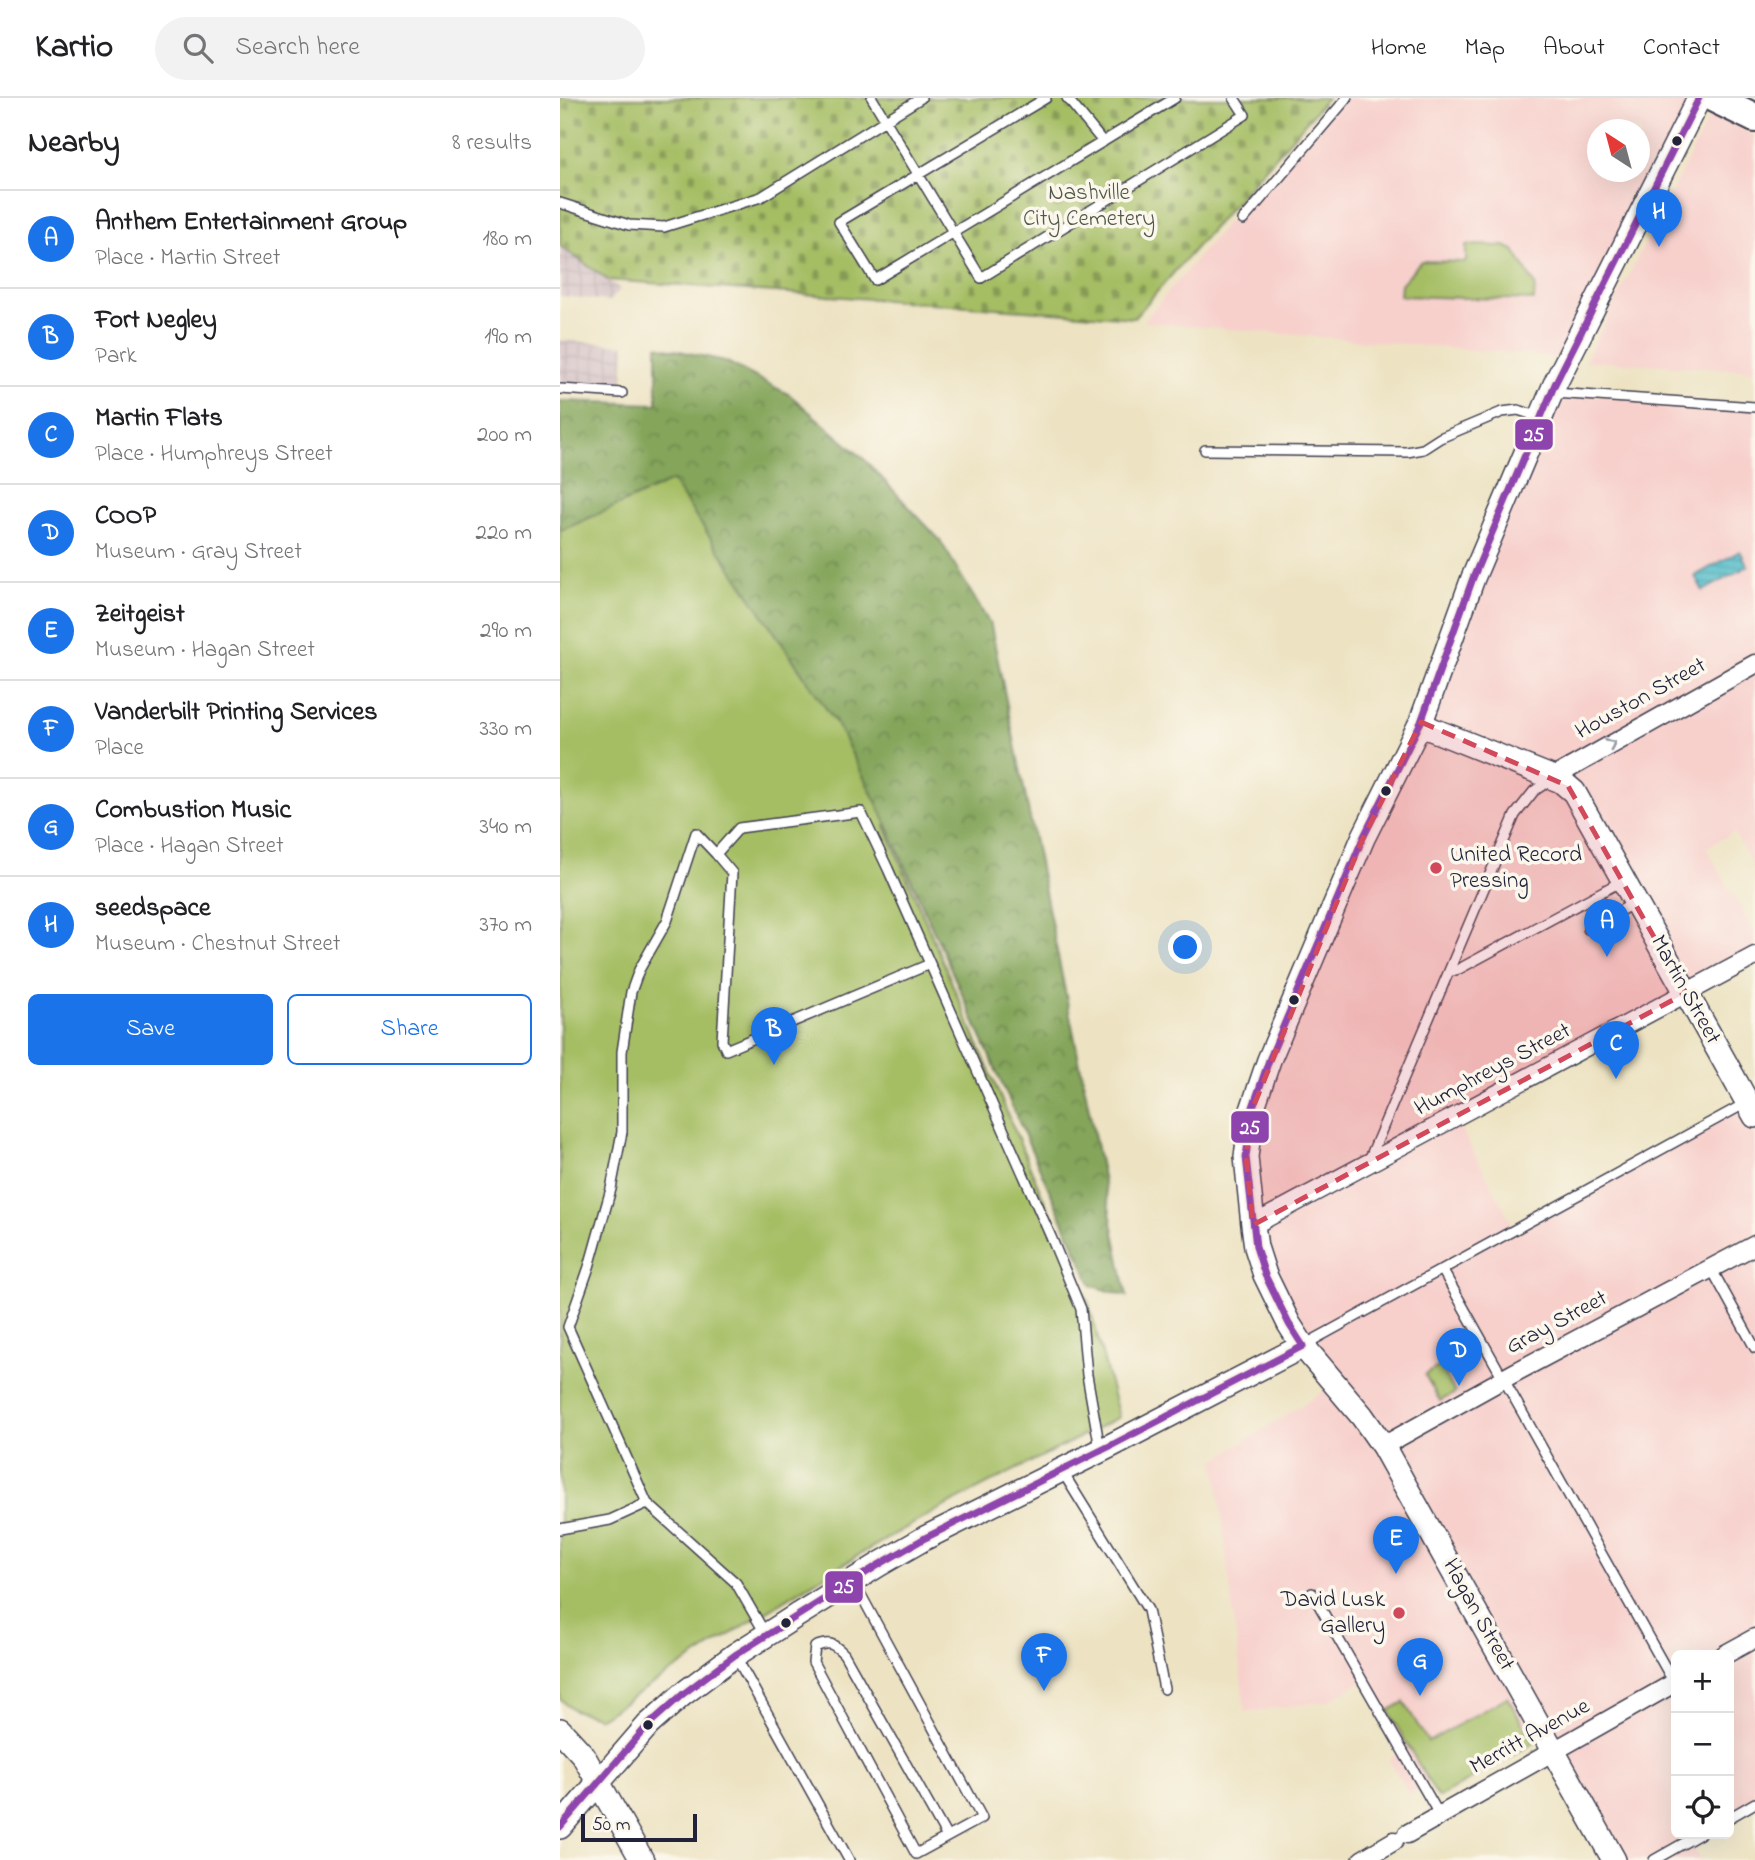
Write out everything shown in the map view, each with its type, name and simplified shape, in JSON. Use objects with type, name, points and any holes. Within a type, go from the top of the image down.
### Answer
[{"type":"main road","points":[[1714,98],[1755,118]]},
{"type":"street","name":"Hagan Street","points":[[1614,1860],[1383,1446],[1362,1416],[1303,1346],[1289,1324],[1265,1275],[1256,1247],[1246,1157],[1252,1110],[1269,1059],[1363,838],[1421,722],[1474,578],[1541,417],[1699,98]]},
{"type":"street","name":"Houston Street","points":[[1552,778],[1755,664]]},
{"type":"street","name":"Martin Street","points":[[1421,722],[1431,729],[1561,781],[1574,792],[1686,993],[1753,1105]]},
{"type":"street","name":"Humphreys Street","points":[[1253,1225],[1755,956]]},
{"type":"street","name":"Gray Street","points":[[1383,1446],[1755,1245]]},
{"type":"street","points":[[560,1827],[648,1725],[683,1694],[735,1655],[925,1538],[1303,1346]]},
{"type":"street","points":[[1733,1650],[1755,1638]]},
{"type":"street","name":"Merritt Avenue","points":[[1362,1860],[1671,1685]]},
{"type":"street","points":[[560,1730],[583,1755],[642,1860]]},
{"type":"lane","points":[[872,98],[981,278],[1245,116],[1234,98]]},
{"type":"lane","points":[[560,203],[629,225],[664,227],[761,197],[921,98]]},
{"type":"lane","points":[[1046,98],[839,222],[875,280],[1175,98]]},
{"type":"lane","points":[[1067,98],[1103,142]]},
{"type":"lane","points":[[1244,220],[1347,98]]},
{"type":"lane","points":[[560,389],[622,393]]},
{"type":"lane","points":[[1552,392],[1755,407]]},
{"type":"lane","points":[[1205,450],[1407,452],[1423,449],[1440,438],[1502,412],[1518,410],[1541,417]]},
{"type":"lane","points":[[1367,1165],[1515,815],[1534,791],[1552,778]]},
{"type":"lane","points":[[716,854],[739,828],[861,812],[1081,1309],[1087,1375],[1106,1448]]},
{"type":"lane","points":[[766,1635],[736,1583],[647,1503],[568,1327],[589,1267],[611,1189],[622,1132],[622,1052],[631,992],[639,970],[667,921],[696,833],[732,873],[722,1041],[726,1050],[930,964]]},
{"type":"lane","points":[[1449,972],[1623,880]]},
{"type":"lane","points":[[1588,929],[1636,902]]},
{"type":"lane","points":[[1303,1346],[1753,1105]]},
{"type":"lane","points":[[1711,1268],[1755,1348]]},
{"type":"lane","points":[[1443,1270],[1671,1676]]},
{"type":"lane","points":[[1062,1469],[1148,1610],[1164,1689]]},
{"type":"lane","points":[[560,1529],[610,1520],[647,1503]]},
{"type":"lane","points":[[853,1581],[982,1818],[947,1837],[915,1854],[813,1662],[815,1647],[824,1643],[836,1645],[844,1654],[947,1837]]},
{"type":"lane","points":[[1312,1593],[1440,1815]]},
{"type":"lane","points":[[735,1655],[849,1860]]},
{"type":"lane","points":[[1734,1815],[1755,1803]]},
{"type":"lane","points":[[1654,1860],[1691,1839]]},
{"type":"highlighted area","points":[[1421,722],[1568,786],[1686,993],[1253,1225],[1246,1157],[1252,1110],[1363,838]]},
{"type":"shaded area","points":[[1333,98],[1699,98],[1568,358],[1143,322]]},
{"type":"shaded area","points":[[1711,114],[1755,136],[1755,370],[1585,361]]},
{"type":"shaded area","points":[[560,246],[620,289],[610,301],[560,296]]},
{"type":"shaded area","points":[[560,340],[625,345],[622,393],[560,389]]},
{"type":"shaded area","points":[[1552,392],[1755,407],[1755,869],[1734,832],[1706,848],[1755,933],[1755,956],[1455,1118],[1516,1230],[1747,1102],[1755,1116],[1755,1803],[1734,1815],[1734,1650],[1671,1650],[1671,1839],[1691,1839],[1700,1860],[1614,1860],[1537,1722],[1409,1794],[1388,1759],[1402,1750],[1363,1681],[1328,1701],[1245,1712],[1215,1460],[1335,1384],[1265,1275],[1252,1110]]},
{"type":"green space","name":"Nashville City Cemetery","points":[[560,98],[1327,98],[1134,318],[608,280],[560,246]]},
{"type":"green space","points":[[1466,245],[1504,246],[1514,250],[1535,285],[1534,300],[1400,296],[1401,284],[1421,261],[1466,262]]},
{"type":"green space","points":[[657,346],[725,361],[790,395],[864,459],[940,540],[991,626],[1127,1296],[1092,1286],[880,810],[838,726],[672,481],[560,531],[560,401],[657,404]]},
{"type":"green space","points":[[658,404],[945,732],[885,826],[1089,1305],[1119,1417],[949,1504],[842,1565],[600,1718],[574,1710],[560,1699],[560,452]]},
{"type":"green space","points":[[1440,1366],[1455,1393],[1440,1401],[1425,1375]]},
{"type":"green space","points":[[1507,1697],[1534,1743],[1438,1798],[1388,1711],[1404,1702],[1428,1742]]},
{"type":"water","points":[[1740,551],[1748,566],[1703,591],[1695,576]]},
{"type":"transit line","name":"25","points":[[560,1827],[648,1725],[683,1694],[735,1655],[925,1538],[1303,1346],[1265,1275],[1256,1247],[1246,1157],[1252,1110],[1269,1060],[1363,838],[1421,722],[1473,578],[1555,384],[1699,98]]},
{"type":"place","name":"seedspace","points":[[1659,247]]},
{"type":"place","name":"United Record Pressing","points":[[1436,868]]},
{"type":"place","name":"Anthem Entertainment Group","points":[[1607,957]]},
{"type":"place","name":"Fort Negley","points":[[774,1065]]},
{"type":"place","name":"Martin Flats","points":[[1616,1079]]},
{"type":"place","name":"COOP","points":[[1459,1386]]},
{"type":"place","name":"Zeitgeist","points":[[1396,1574]]},
{"type":"place","name":"David Lusk Gallery","points":[[1399,1613]]},
{"type":"place","name":"Vanderbilt Printing Services","points":[[1044,1691]]},
{"type":"place","name":"Combustion Music","points":[[1420,1696]]}]
